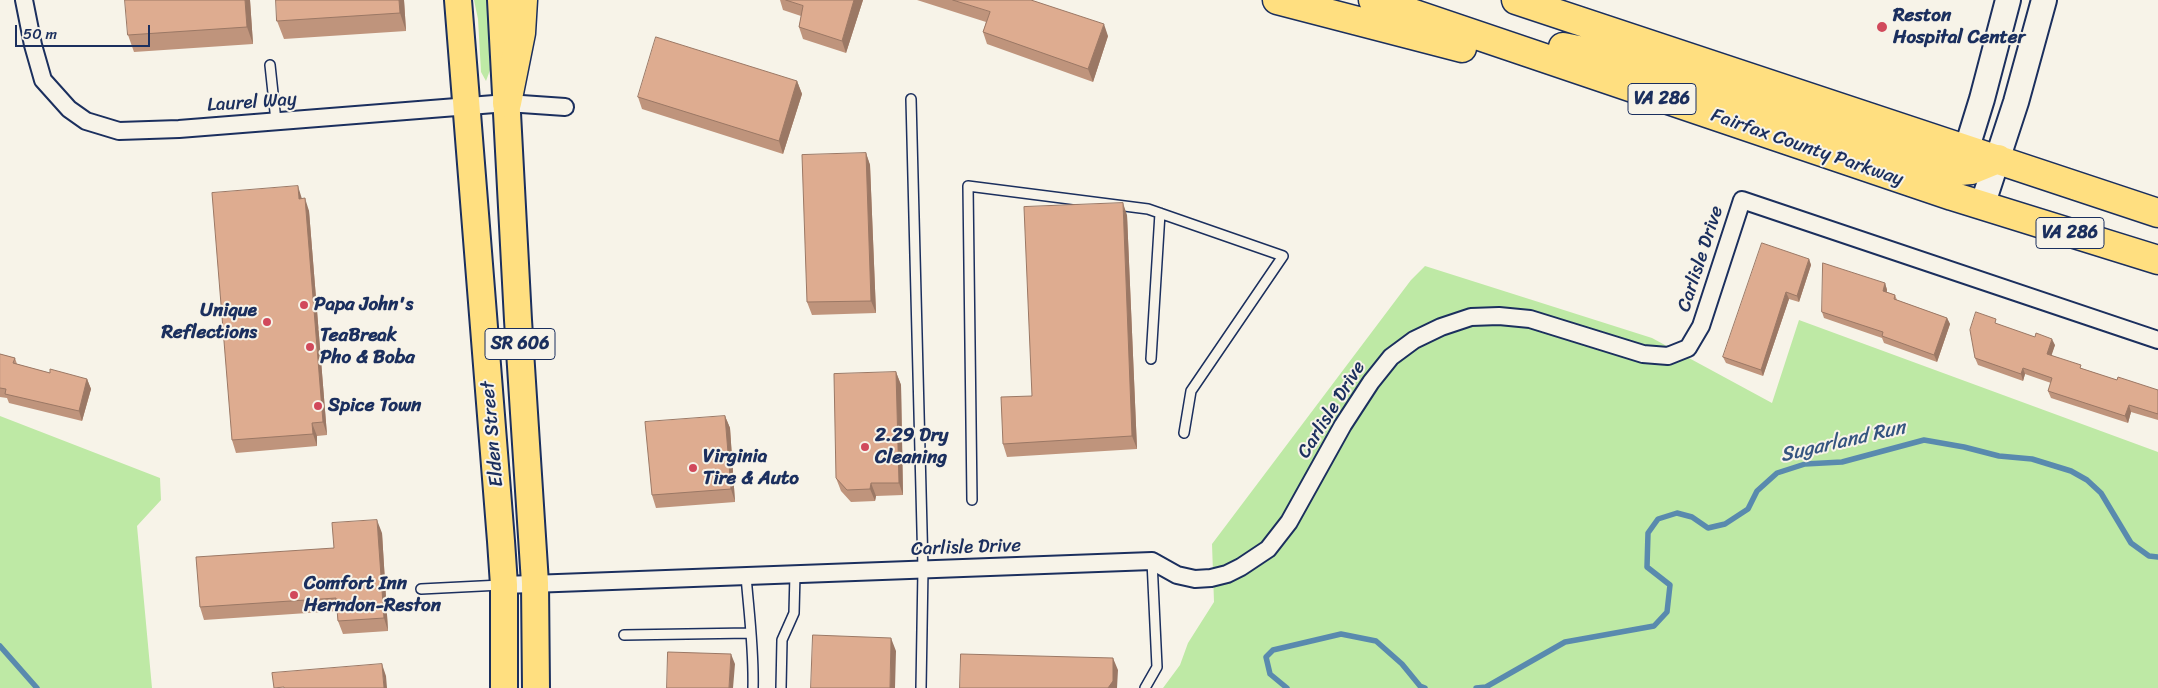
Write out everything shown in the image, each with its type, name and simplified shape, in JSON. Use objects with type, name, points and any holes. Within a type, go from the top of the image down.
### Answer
[{"type":"highway","points":[[507,104],[521,32],[523,0]]},
{"type":"highway","points":[[1277,0],[1689,108]]},
{"type":"highway","name":"Fairfax County Parkway","points":[[1373,0],[1982,206],[2158,260]]},
{"type":"highway","name":"VA 286","points":[[1516,0],[1707,64],[1963,160],[1998,159],[2158,213]]},
{"type":"highway","points":[[1558,0],[1707,64]]},
{"type":"highway","points":[[1531,53],[1566,47],[1584,51],[1963,160]]},
{"type":"main road","name":"Elden Street","points":[[458,0],[504,585],[504,688]]},
{"type":"main road","name":"Elden Street","points":[[501,0],[535,583],[536,688]]},
{"type":"main road","points":[[1952,196],[2008,0]]},
{"type":"main road","points":[[1982,206],[2016,102],[2044,0]]},
{"type":"street","name":"Laurel Way","points":[[24,0],[32,45],[43,80],[69,110],[86,121],[120,130],[138,131],[467,106],[507,104],[565,107]]},
{"type":"street","name":"Carlisle Drive","points":[[504,585],[1152,561],[1177,575],[1195,580],[1227,574],[1268,549],[1288,522],[1343,425],[1371,382],[1392,357],[1414,340],[1442,327],[1471,317],[1522,318],[1643,354],[1668,356],[1688,348],[1701,326],[1742,200],[2158,340]]},
{"type":"lane","points":[[270,65],[276,121]]},
{"type":"lane","points":[[911,99],[923,569],[921,688]]},
{"type":"lane","points":[[972,500],[968,186],[1148,209],[1283,256],[1192,391],[1184,433]]},
{"type":"lane","points":[[1151,359],[1160,213]]},
{"type":"lane","points":[[1145,688],[1157,667],[1152,561]]},
{"type":"lane","points":[[781,688],[782,640],[794,613],[795,574]]},
{"type":"lane","points":[[746,576],[750,634],[753,646],[753,688]]},
{"type":"lane","points":[[421,589],[504,585]]},
{"type":"lane","points":[[624,635],[750,634]]},
{"type":"green space","points":[[474,0],[487,0],[490,70],[486,81],[481,72],[478,19]]},
{"type":"green space","points":[[1425,266],[1652,338],[1772,403],[1799,320],[2158,452],[2158,688],[1163,688],[1180,665],[1188,643],[1214,602],[1212,544],[1411,280]]},
{"type":"green space","points":[[0,416],[160,478],[161,500],[137,526],[152,688],[0,688]]},
{"type":"building","points":[[125,0],[245,0],[247,27],[128,35]]},
{"type":"building","points":[[276,0],[399,0],[400,13],[277,21]]},
{"type":"building","points":[[786,0],[854,0],[842,41],[799,27],[803,6]]},
{"type":"building","points":[[953,0],[1031,0],[1104,24],[1088,69],[983,32],[990,12]]},
{"type":"building","points":[[656,37],[797,81],[779,141],[638,97]]},
{"type":"building","points":[[866,153],[871,301],[807,302],[802,155]]},
{"type":"building","points":[[298,186],[299,199],[305,198],[323,422],[312,423],[313,434],[232,440],[212,193]]},
{"type":"building","points":[[1123,203],[1132,436],[1003,444],[1001,397],[1032,396],[1024,207]]},
{"type":"building","points":[[1762,243],[1809,259],[1797,296],[1786,292],[1761,370],[1723,357]]},
{"type":"building","points":[[1823,263],[1885,283],[1883,291],[1895,295],[1894,299],[1947,318],[1934,355],[1882,336],[1883,332],[1822,312]]},
{"type":"building","points":[[1976,312],[1996,319],[1995,323],[2035,337],[2036,333],[2052,339],[2047,354],[2081,365],[2080,368],[2117,380],[2118,377],[2158,390],[2158,414],[2129,405],[2125,416],[2048,391],[2052,378],[2023,368],[2021,374],[1975,358],[1970,330]]},
{"type":"building","points":[[0,354],[15,358],[13,363],[50,373],[50,369],[87,379],[79,411],[5,394],[6,389],[0,388]]},
{"type":"building","points":[[896,372],[899,483],[871,483],[870,489],[847,490],[836,478],[834,374]]},
{"type":"building","name":"Virginia Tire & Auto","points":[[725,416],[731,489],[652,495],[645,422]]},
{"type":"building","name":"Comfort Inn Herndon-Reston","points":[[377,520],[384,618],[338,621],[336,598],[200,607],[196,557],[334,548],[332,523]]},
{"type":"building","points":[[813,635],[891,638],[890,688],[811,688]]},
{"type":"building","points":[[668,652],[731,654],[729,688],[667,688]]},
{"type":"building","points":[[961,654],[1113,658],[1113,681],[1108,688],[960,688]]},
{"type":"building","points":[[382,664],[384,688],[274,688],[272,673]]},
{"type":"waterway","name":"Sugarland Run","points":[[1476,688],[1486,687],[1565,642],[1654,626],[1667,612],[1670,585],[1647,567],[1648,533],[1658,519],[1677,513],[1692,517],[1708,528],[1725,524],[1748,509],[1757,491],[1777,473],[1805,464],[1842,462],[1924,440],[1999,456],[2032,459],[2071,471],[2087,480],[2101,493],[2131,543],[2149,556],[2158,557]]},
{"type":"waterway","name":"Sugarland Run","points":[[1287,688],[1270,674],[1266,657],[1273,650],[1341,634],[1376,641],[1402,664],[1420,686],[1425,688]]},
{"type":"waterway","name":"Sugarland Run","points":[[0,646],[37,688]]},
{"type":"place","name":"Reston Hospital Center","points":[[1882,27]]},
{"type":"place","name":"Papa John's","points":[[304,305]]},
{"type":"place","name":"Unique Reflections","points":[[267,322]]},
{"type":"place","name":"TeaBreak Pho & Boba","points":[[310,347]]},
{"type":"place","name":"Spice Town","points":[[318,406]]},
{"type":"place","name":"2.29 Dry Cleaning","points":[[865,447]]},
{"type":"place","name":"Virginia Tire & Auto","points":[[693,468]]},
{"type":"place","name":"Comfort Inn Herndon-Reston","points":[[294,595]]}]
